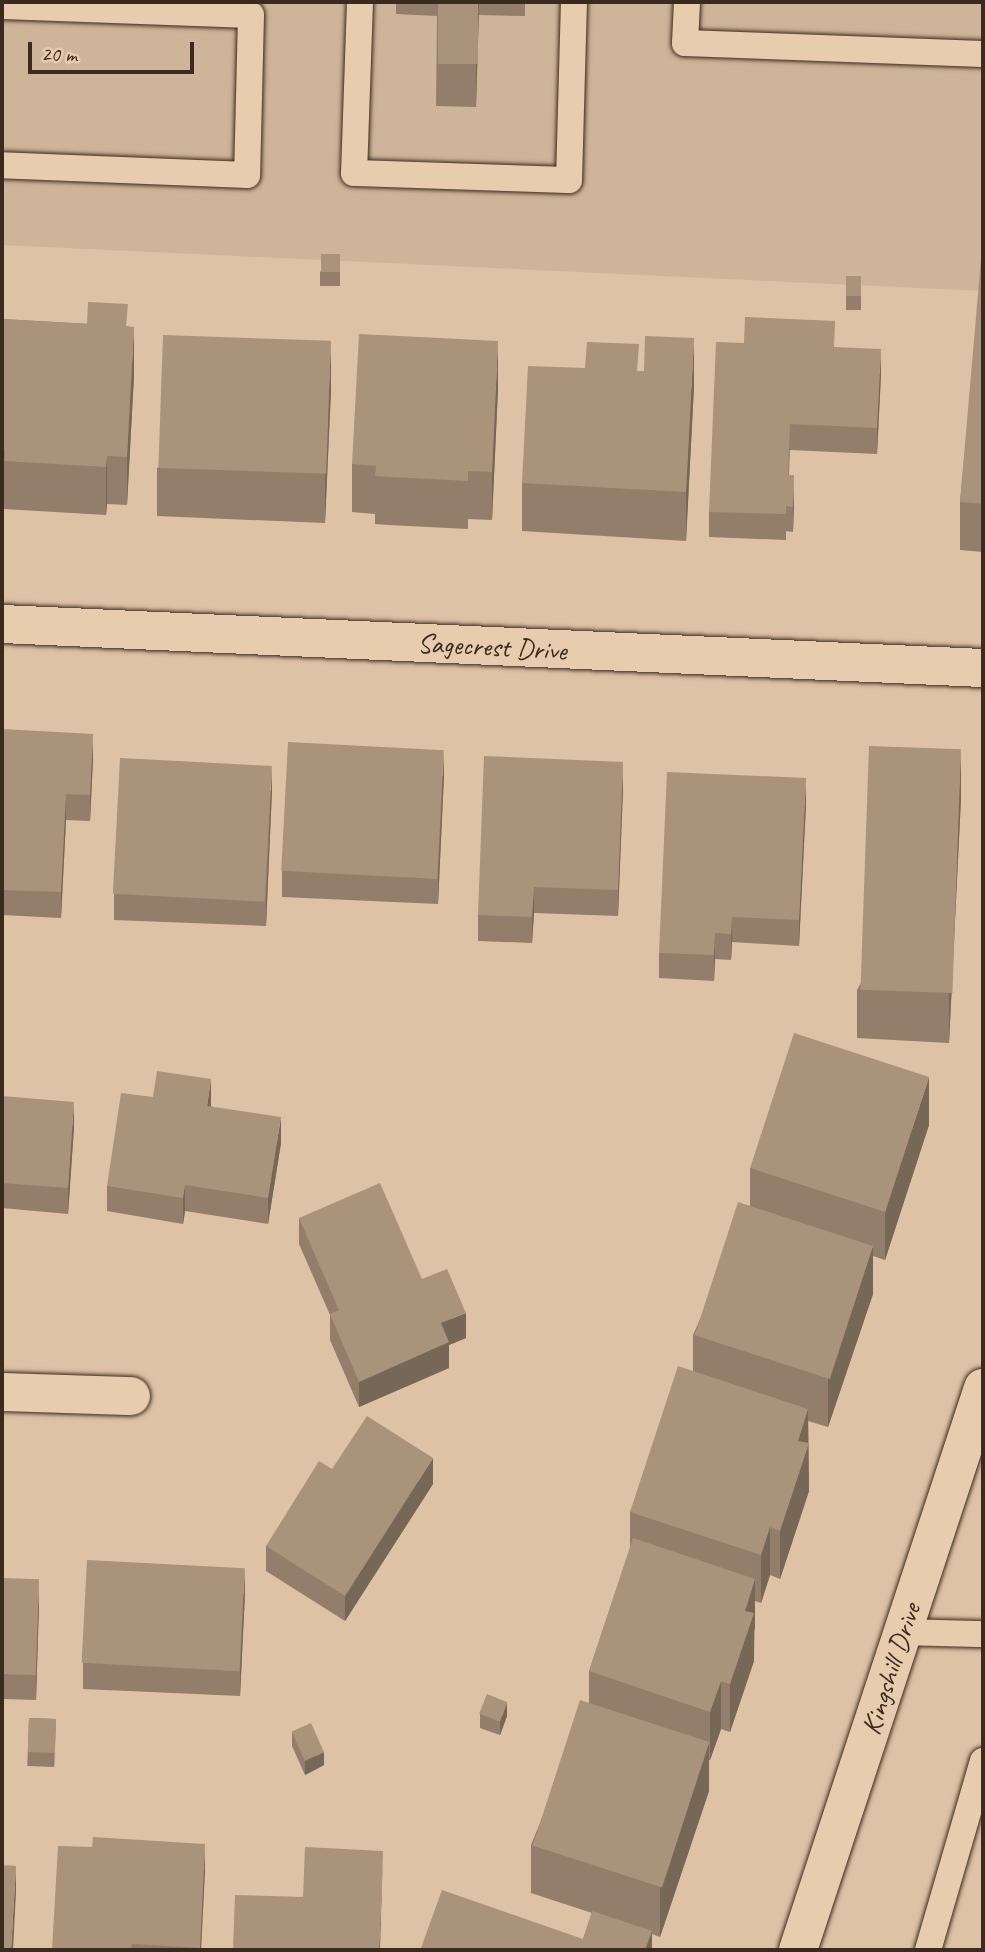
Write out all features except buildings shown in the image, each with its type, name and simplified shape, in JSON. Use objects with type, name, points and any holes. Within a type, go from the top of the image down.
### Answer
[{"type":"street","name":"Sagecrest Drive","points":[[2,624],[983,668]]},
{"type":"street","name":"Kingshill Drive","points":[[799,1950],[983,1388]]},
{"type":"street","points":[[2,1392],[131,1395]]},
{"type":"lane","points":[[360,2],[354,173],[569,180],[574,2]]},
{"type":"lane","points":[[687,2],[685,43],[983,54]]},
{"type":"lane","points":[[2,6],[251,15],[247,175],[2,165]]},
{"type":"lane","points":[[904,1632],[983,1634]]},
{"type":"lane","points":[[928,1950],[983,1761]]},
{"type":"shaded area","points":[[2,2],[983,2],[983,291],[2,245]]}]
